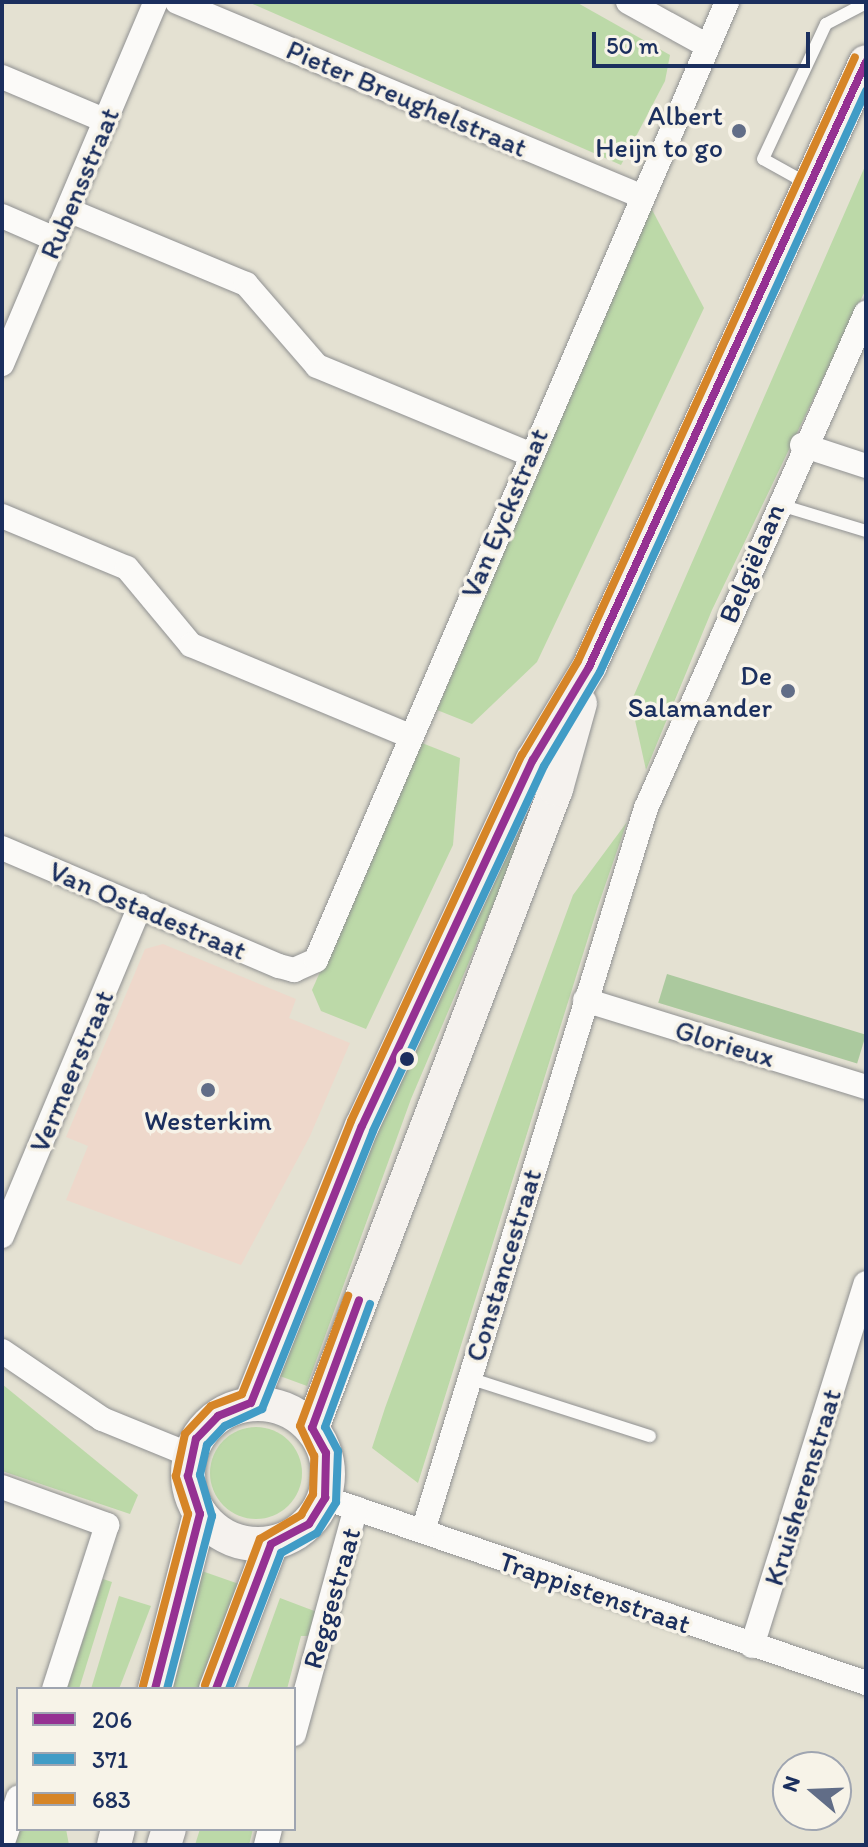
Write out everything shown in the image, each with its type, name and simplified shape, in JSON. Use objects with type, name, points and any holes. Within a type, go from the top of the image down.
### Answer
[{"type":"main road","points":[[251,1403],[362,1126],[533,760],[589,667],[866,62]]},
{"type":"main road","points":[[312,1428],[556,789],[589,667]]},
{"type":"main road","points":[[156,1687],[200,1514],[188,1476],[190,1455],[207,1425],[251,1403],[287,1409],[312,1428],[326,1453],[340,1503],[271,1544],[233,1540],[200,1514]]},
{"type":"main road","points":[[217,1687],[271,1544]]},
{"type":"street","name":"Rubensstraat","points":[[4,355],[156,2]]},
{"type":"street","name":"Pieter Breughelstraat","points":[[177,2],[638,195]]},
{"type":"street","points":[[628,2],[704,44]]},
{"type":"street","name":"Van Eyckstraat","points":[[294,970],[316,960],[638,195],[704,44],[727,2]]},
{"type":"street","points":[[2,77],[106,121]]},
{"type":"street","points":[[68,210],[246,284],[317,366],[529,454]]},
{"type":"street","points":[[2,216],[55,239]]},
{"type":"street","name":"Belgiëlaan","points":[[585,1000],[646,808],[775,504],[866,313]]},
{"type":"street","points":[[802,445],[866,466]]},
{"type":"street","points":[[2,516],[127,568],[191,645],[410,736]]},
{"type":"street","name":"Van Ostadestraat","points":[[2,848],[294,970]]},
{"type":"street","name":"Vermeerstraat","points":[[2,1236],[140,906]]},
{"type":"street","name":"Glorieux","points":[[585,1000],[866,1087]]},
{"type":"street","name":"Constancestraat","points":[[423,1531],[585,1000]]},
{"type":"street","name":"Kruisherenstraat","points":[[752,1646],[866,1283]]},
{"type":"street","points":[[2,1351],[91,1413],[190,1455]]},
{"type":"street","points":[[2,1487],[107,1525],[55,1687]]},
{"type":"street","name":"Trappistenstraat","points":[[340,1503],[866,1683]]},
{"type":"street","name":"Reggestraat","points":[[296,1724],[340,1503]]},
{"type":"street","points":[[2,1845],[16,1804]]},
{"type":"lane","points":[[808,184],[763,159],[826,24],[856,2],[866,3]]},
{"type":"lane","points":[[775,504],[866,531]]},
{"type":"lane","points":[[469,1378],[650,1436]]},
{"type":"shaded area","name":"Westerkim","points":[[163,944],[296,999],[289,1018],[350,1043],[310,1136],[241,1265],[66,1200],[88,1146],[66,1137],[145,949]]},
{"type":"green space","points":[[248,2],[576,2],[670,55],[665,81],[621,165]]},
{"type":"green space","points":[[866,164],[866,289],[712,610],[646,770],[631,702]]},
{"type":"green space","points":[[649,204],[704,308],[537,662],[472,724],[437,710]]},
{"type":"green space","points":[[422,743],[460,758],[453,845],[366,1029],[321,1011],[312,990]]},
{"type":"green space","points":[[548,751],[545,783],[411,1099],[307,1386],[269,1372]]},
{"type":"green space","points":[[627,822],[418,1483],[372,1448],[573,895]]},
{"type":"green space","points":[[667,974],[866,1035],[857,1064],[658,1003]]},
{"type":"green space","points":[[2,1384],[138,1495],[130,1514],[2,1471]]},
{"type":"green space","points":[[256,1427],[274,1430],[289,1440],[299,1455],[302,1473],[299,1491],[289,1506],[274,1516],[256,1519],[238,1516],[223,1506],[213,1491],[210,1473],[213,1455],[223,1440],[238,1430]]},
{"type":"green space","points":[[199,1570],[239,1584],[203,1687],[164,1687]]},
{"type":"green space","points":[[103,1579],[112,1582],[80,1687],[68,1687]]},
{"type":"green space","points":[[119,1596],[151,1606],[120,1687],[92,1687]]},
{"type":"green space","points":[[280,1598],[317,1612],[309,1636],[301,1636],[288,1687],[248,1687]]},
{"type":"green space","points":[[19,1831],[66,1831],[69,1845],[15,1845]]},
{"type":"green space","points":[[199,1831],[252,1831],[249,1845],[195,1845]]},
{"type":"transit line","name":"683","points":[[143,1686],[188,1514],[176,1476],[185,1434],[211,1406],[242,1394],[351,1121],[522,755],[578,661],[855,57]]},
{"type":"transit line","name":"206","points":[[156,1687],[200,1514],[188,1476],[196,1439],[218,1416],[251,1403],[362,1126],[533,760],[589,667],[866,62]]},
{"type":"transit line","name":"371","points":[[168,1687],[212,1516],[200,1475],[207,1445],[225,1426],[262,1409],[373,1131],[544,766],[600,672],[866,91]]},
{"type":"transit line","name":"683","points":[[205,1685],[260,1539],[301,1515],[313,1494],[314,1456],[300,1426],[348,1296]]},
{"type":"transit line","name":"206","points":[[217,1687],[271,1544],[309,1524],[325,1498],[326,1453],[312,1428],[359,1300]]},
{"type":"transit line","name":"371","points":[[230,1687],[281,1553],[317,1533],[336,1502],[338,1451],[325,1427],[370,1304]]},
{"type":"place","name":"Albert Heijn to go","points":[[739,131]]},
{"type":"place","name":"De Salamander","points":[[788,691]]},
{"type":"place","name":"Westerkim","points":[[208,1090]]}]
